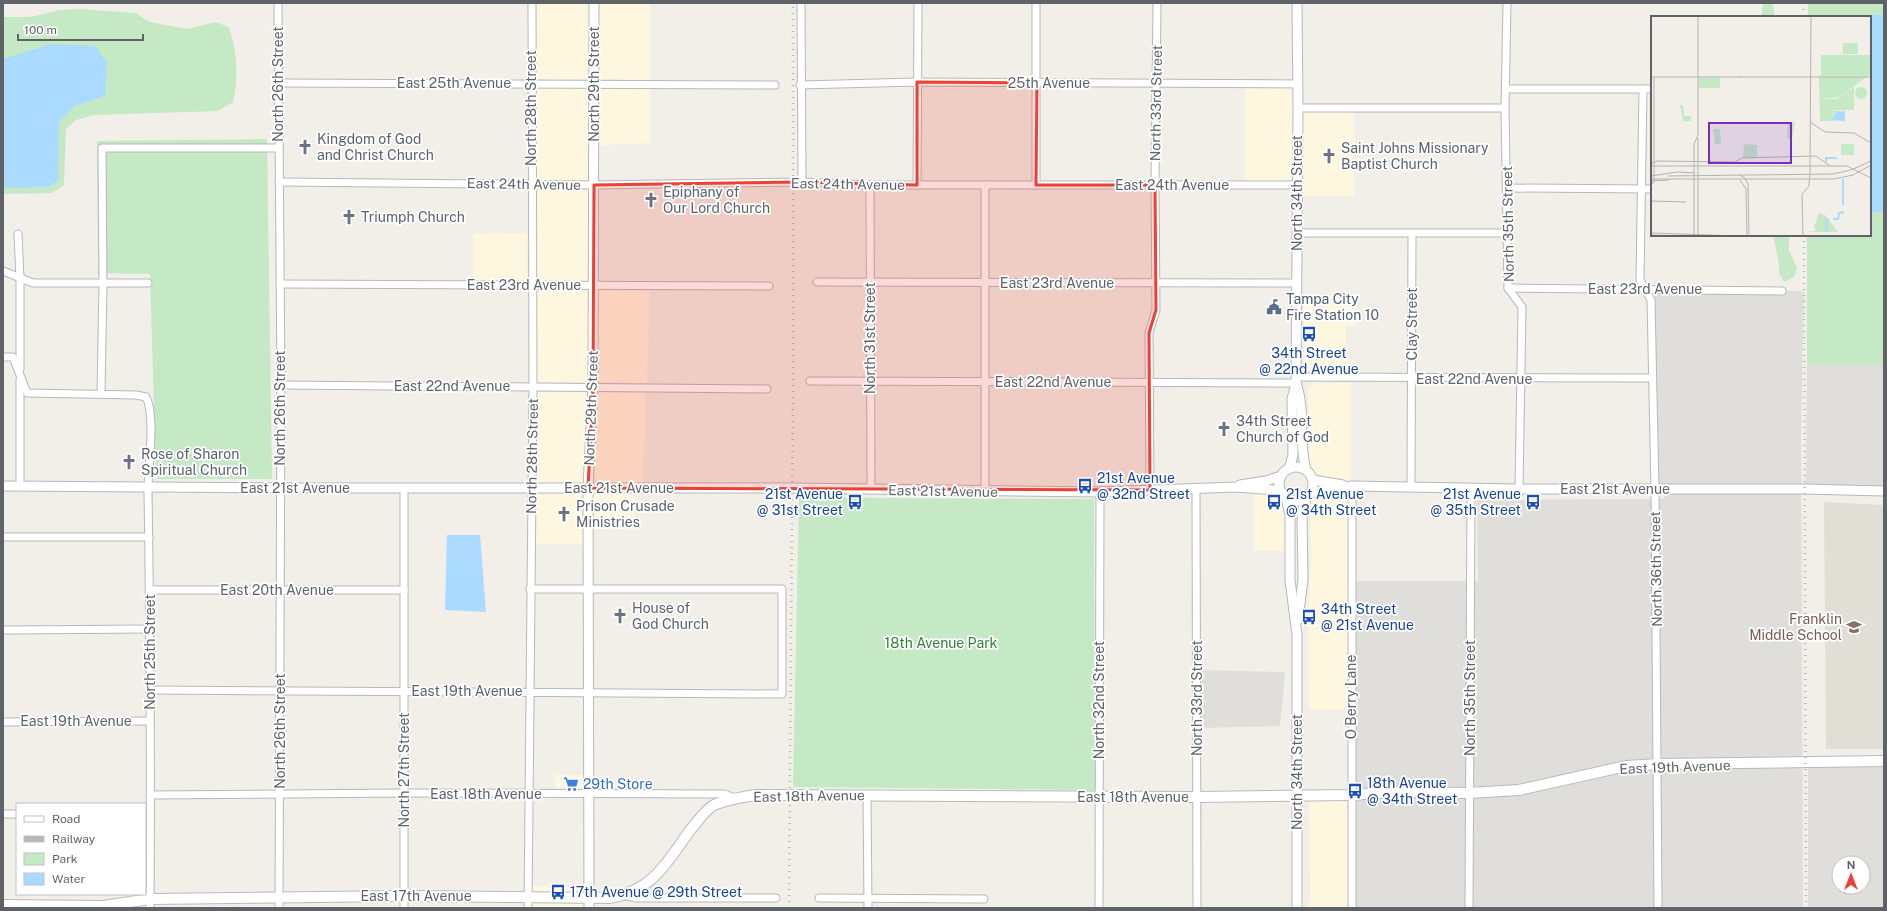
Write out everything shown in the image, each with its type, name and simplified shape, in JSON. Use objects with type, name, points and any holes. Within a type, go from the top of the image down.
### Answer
[{"type":"main road","name":"East 19th Avenue","points":[[1469,793],[1519,790],[1626,766],[1659,764],[1884,761]]},
{"type":"main road","name":"East 18th Avenue","points":[[734,798],[776,795],[1197,797],[1351,795],[1389,792],[1469,793]]},
{"type":"main road","name":"East 17th Avenue","points":[[3,905],[103,906],[279,897],[404,896],[528,896],[589,903],[638,890],[663,869],[700,817],[714,806],[734,798]]},
{"type":"street","name":"North 26th Street","points":[[278,3],[281,385],[279,908]]},
{"type":"street","name":"North 28th Street","points":[[528,908],[533,387],[531,285],[532,3]]},
{"type":"street","name":"North 29th Street","points":[[589,903],[588,488],[593,387],[594,3]]},
{"type":"street","points":[[801,3],[800,85],[802,182]]},
{"type":"street","points":[[918,3],[918,185]]},
{"type":"street","points":[[1036,3],[1036,185]]},
{"type":"street","name":"North 33rd Street","points":[[1150,490],[1149,333],[1156,310],[1154,185],[1157,84],[1157,3]]},
{"type":"street","name":"North 34th Street","points":[[1290,469],[1293,455],[1292,399],[1296,380],[1298,108],[1297,3]]},
{"type":"street","name":"North 35th Street","points":[[1507,3],[1505,108],[1508,288],[1522,307],[1520,489]]},
{"type":"street","name":"25th Avenue","points":[[800,85],[917,82],[1298,84]]},
{"type":"street","name":"East 25th Avenue","points":[[278,83],[775,85]]},
{"type":"street","points":[[1506,89],[1651,89]]},
{"type":"street","name":"North 36th Street","points":[[1643,89],[1640,280],[1651,300],[1659,764],[1658,908]]},
{"type":"street","points":[[1298,108],[1505,108]]},
{"type":"street","points":[[3,357],[13,357],[27,393],[101,393],[103,283],[102,148],[279,148]]},
{"type":"street","name":"East 24th Avenue","points":[[279,182],[594,185],[802,182],[870,185],[1297,185]]},
{"type":"street","name":"North 31st Street","points":[[870,185],[871,490]]},
{"type":"street","points":[[985,185],[985,492]]},
{"type":"street","points":[[1507,188],[1651,189]]},
{"type":"street","points":[[1297,233],[1508,233]]},
{"type":"street","name":"Clay Street","points":[[1411,488],[1412,233]]},
{"type":"street","points":[[18,234],[20,278],[20,486]]},
{"type":"street","points":[[3,272],[33,283],[148,283]]},
{"type":"street","name":"East 23rd Avenue","points":[[817,282],[1297,283]]},
{"type":"street","name":"East 23rd Avenue","points":[[280,284],[769,286]]},
{"type":"street","name":"East 23rd Avenue","points":[[1508,288],[1782,291]]},
{"type":"street","name":"East 22nd Avenue","points":[[810,381],[1150,383],[1296,380],[1652,378]]},
{"type":"street","name":"North 34th Street","points":[[1296,380],[1301,398],[1303,456],[1306,470]]},
{"type":"street","name":"East 22nd Avenue","points":[[281,385],[767,389]]},
{"type":"street","name":"North 25th Street","points":[[101,393],[146,397],[149,403],[151,440],[148,487],[151,690],[150,795],[148,814],[150,903]]},
{"type":"street","points":[[1298,468],[1306,470],[1313,480],[1313,487],[1309,496],[1298,501],[1283,495],[1279,482],[1281,476],[1290,469],[1298,468]]},
{"type":"street","name":"East 21st Avenue","points":[[1236,487],[1240,484],[1265,481],[1281,476]]},
{"type":"street","name":"East 21st Avenue","points":[[1313,480],[1349,486],[1411,488],[1804,489],[1884,492]]},
{"type":"street","name":"East 21st Avenue","points":[[3,486],[280,488],[791,488],[985,492],[1100,492],[1236,487],[1274,490],[1283,495]]},
{"type":"street","name":"East 21st Avenue","points":[[1309,496],[1342,489],[1349,486]]},
{"type":"street","name":"O Berry Lane","points":[[1349,486],[1352,908]]},
{"type":"street","name":"North 27th Street","points":[[404,488],[404,908]]},
{"type":"street","name":"North 33rd Street","points":[[1196,488],[1197,908]]},
{"type":"street","name":"North 35th Street","points":[[1469,908],[1471,488]]},
{"type":"street","name":"North 32nd Street","points":[[1099,908],[1100,492]]},
{"type":"street","name":"North 34th Street","points":[[1283,495],[1290,515],[1290,580],[1296,635],[1298,795],[1297,908]]},
{"type":"street","name":"North 34th Street","points":[[1296,635],[1303,579],[1302,513],[1309,496]]},
{"type":"street","points":[[3,537],[149,537]]},
{"type":"street","points":[[530,589],[588,589]]},
{"type":"street","name":"East 19th Avenue","points":[[151,690],[530,691],[782,694],[782,589],[588,589]]},
{"type":"street","name":"East 20th Avenue","points":[[150,590],[404,590]]},
{"type":"street","points":[[3,630],[150,629]]},
{"type":"street","name":"East 19th Avenue","points":[[3,722],[150,721]]},
{"type":"street","name":"East 18th Avenue","points":[[150,795],[404,793],[725,794],[734,798]]},
{"type":"street","points":[[867,796],[868,908]]},
{"type":"street","points":[[3,814],[16,814]]},
{"type":"street","points":[[623,895],[636,898],[776,898]]},
{"type":"street","points":[[820,898],[984,899]]},
{"type":"highlighted area","points":[[917,82],[1037,83],[1036,185],[1155,185],[1156,310],[1149,333],[1150,490],[588,488],[593,387],[594,185],[802,182],[917,185]]},
{"type":"shaded area","points":[[536,3],[589,3],[590,79],[536,79]]},
{"type":"shaded area","points":[[598,3],[650,3],[650,80],[598,79]]},
{"type":"shaded area","points":[[1245,85],[1294,85],[1296,184],[1245,184]]},
{"type":"shaded area","points":[[536,88],[590,89],[589,180],[535,180]]},
{"type":"shaded area","points":[[598,89],[650,89],[650,143],[598,145]]},
{"type":"shaded area","points":[[1302,113],[1354,113],[1354,196],[1301,196]]},
{"type":"shaded area","points":[[535,189],[589,190],[589,281],[536,280]]},
{"type":"shaded area","points":[[527,233],[527,280],[473,280],[473,234]]},
{"type":"shaded area","points":[[536,290],[589,290],[589,382],[537,382]]},
{"type":"shaded area","points":[[598,290],[650,291],[647,383],[597,382]]},
{"type":"shaded area","points":[[1653,291],[1804,291],[1801,440],[1803,908],[1355,908],[1356,581],[1478,581],[1477,500],[1664,499],[1664,485],[1658,485]]},
{"type":"shaded area","points":[[1304,299],[1356,299],[1355,325],[1346,326],[1347,372],[1312,371],[1307,370],[1304,366]]},
{"type":"shaded area","points":[[1807,364],[1884,365],[1884,486],[1806,486]]},
{"type":"shaded area","points":[[1313,383],[1351,383],[1350,710],[1309,710],[1308,621],[1311,549],[1308,389]]},
{"type":"shaded area","points":[[537,392],[589,392],[584,483],[535,483]]},
{"type":"shaded area","points":[[597,392],[646,393],[643,483],[593,483]]},
{"type":"shaded area","points":[[531,488],[586,488],[586,544],[531,544]]},
{"type":"shaded area","points":[[589,488],[635,489],[635,523],[588,523]]},
{"type":"shaded area","points":[[1254,490],[1267,492],[1281,498],[1285,508],[1289,551],[1254,551]]},
{"type":"shaded area","name":"Franklin Middle School","points":[[1824,502],[1884,505],[1884,749],[1826,749]]},
{"type":"shaded area","points":[[1198,670],[1285,672],[1280,726],[1198,728]]},
{"type":"shaded area","points":[[1808,763],[1884,763],[1884,908],[1808,908]]},
{"type":"shaded area","points":[[555,775],[587,775],[587,793],[555,793]]},
{"type":"shaded area","points":[[1309,796],[1351,797],[1352,908],[1310,908]]},
{"type":"shaded area","points":[[529,886],[587,887],[588,908],[529,908]]},
{"type":"green space","points":[[1764,3],[1772,3],[1775,16],[1762,16],[1762,8]]},
{"type":"green space","points":[[1808,3],[1884,3],[1884,365],[1807,364],[1807,236],[1871,236],[1871,16],[1808,16]]},
{"type":"green space","points":[[79,9],[135,13],[150,22],[187,29],[215,22],[229,27],[234,46],[236,64],[236,83],[233,102],[218,111],[94,115],[76,120],[66,129],[64,185],[52,193],[3,194],[3,17],[31,17],[59,10]]},
{"type":"green space","points":[[267,139],[272,479],[158,479],[156,474],[150,274],[98,273],[97,141]]},
{"type":"green space","points":[[1773,236],[1789,236],[1789,250],[1797,268],[1794,277],[1784,282],[1779,273],[1779,264]]},
{"type":"green space","name":"18th Avenue Park","points":[[799,496],[1094,499],[1095,790],[793,787]]},
{"type":"water","points":[[1884,15],[1884,211],[1871,213],[1871,16],[1866,16]]},
{"type":"water","points":[[50,44],[95,46],[107,63],[105,96],[74,106],[59,122],[58,181],[48,187],[3,188],[3,59]]},
{"type":"water","points":[[447,535],[480,535],[486,612],[445,610]]},
{"type":"railway","points":[[789,908],[793,383],[793,3]]},
{"type":"railway","points":[[1803,3],[1804,16]]},
{"type":"railway","points":[[1804,236],[1806,908]]},
{"type":"place","name":"Kingdom of God and Christ Church","points":[[305,147]]},
{"type":"place","name":"Saint Johns Missionary Baptist Church","points":[[1329,156]]},
{"type":"place","name":"Epiphany of Our Lord Church","points":[[651,200]]},
{"type":"place","name":"Triumph Church","points":[[349,217]]},
{"type":"place","name":"Tampa City Fire Station 10","points":[[1274,307]]},
{"type":"place","name":"34th Street @ 22nd Avenue","points":[[1309,334]]},
{"type":"place","name":"34th Street Church of God","points":[[1224,429]]},
{"type":"place","name":"Rose of Sharon Spiritual Church","points":[[129,462]]},
{"type":"place","name":"21st Avenue @ 32nd Street","points":[[1085,486]]},
{"type":"place","name":"21st Avenue @ 31st Street","points":[[855,502]]},
{"type":"place","name":"21st Avenue @ 34th Street","points":[[1274,502]]},
{"type":"place","name":"21st Avenue @ 35th Street","points":[[1533,502]]},
{"type":"place","name":"Prison Crusade Ministries","points":[[564,514]]},
{"type":"place","name":"House of God Church","points":[[620,616]]},
{"type":"place","name":"34th Street @ 21st Avenue","points":[[1309,617]]},
{"type":"place","name":"Franklin Middle School","points":[[1854,627]]},
{"type":"place","name":"29th Store","points":[[571,784]]},
{"type":"place","name":"18th Avenue @ 34th Street","points":[[1355,791]]},
{"type":"place","name":"17th Avenue @ 29th Street","points":[[558,892]]}]
